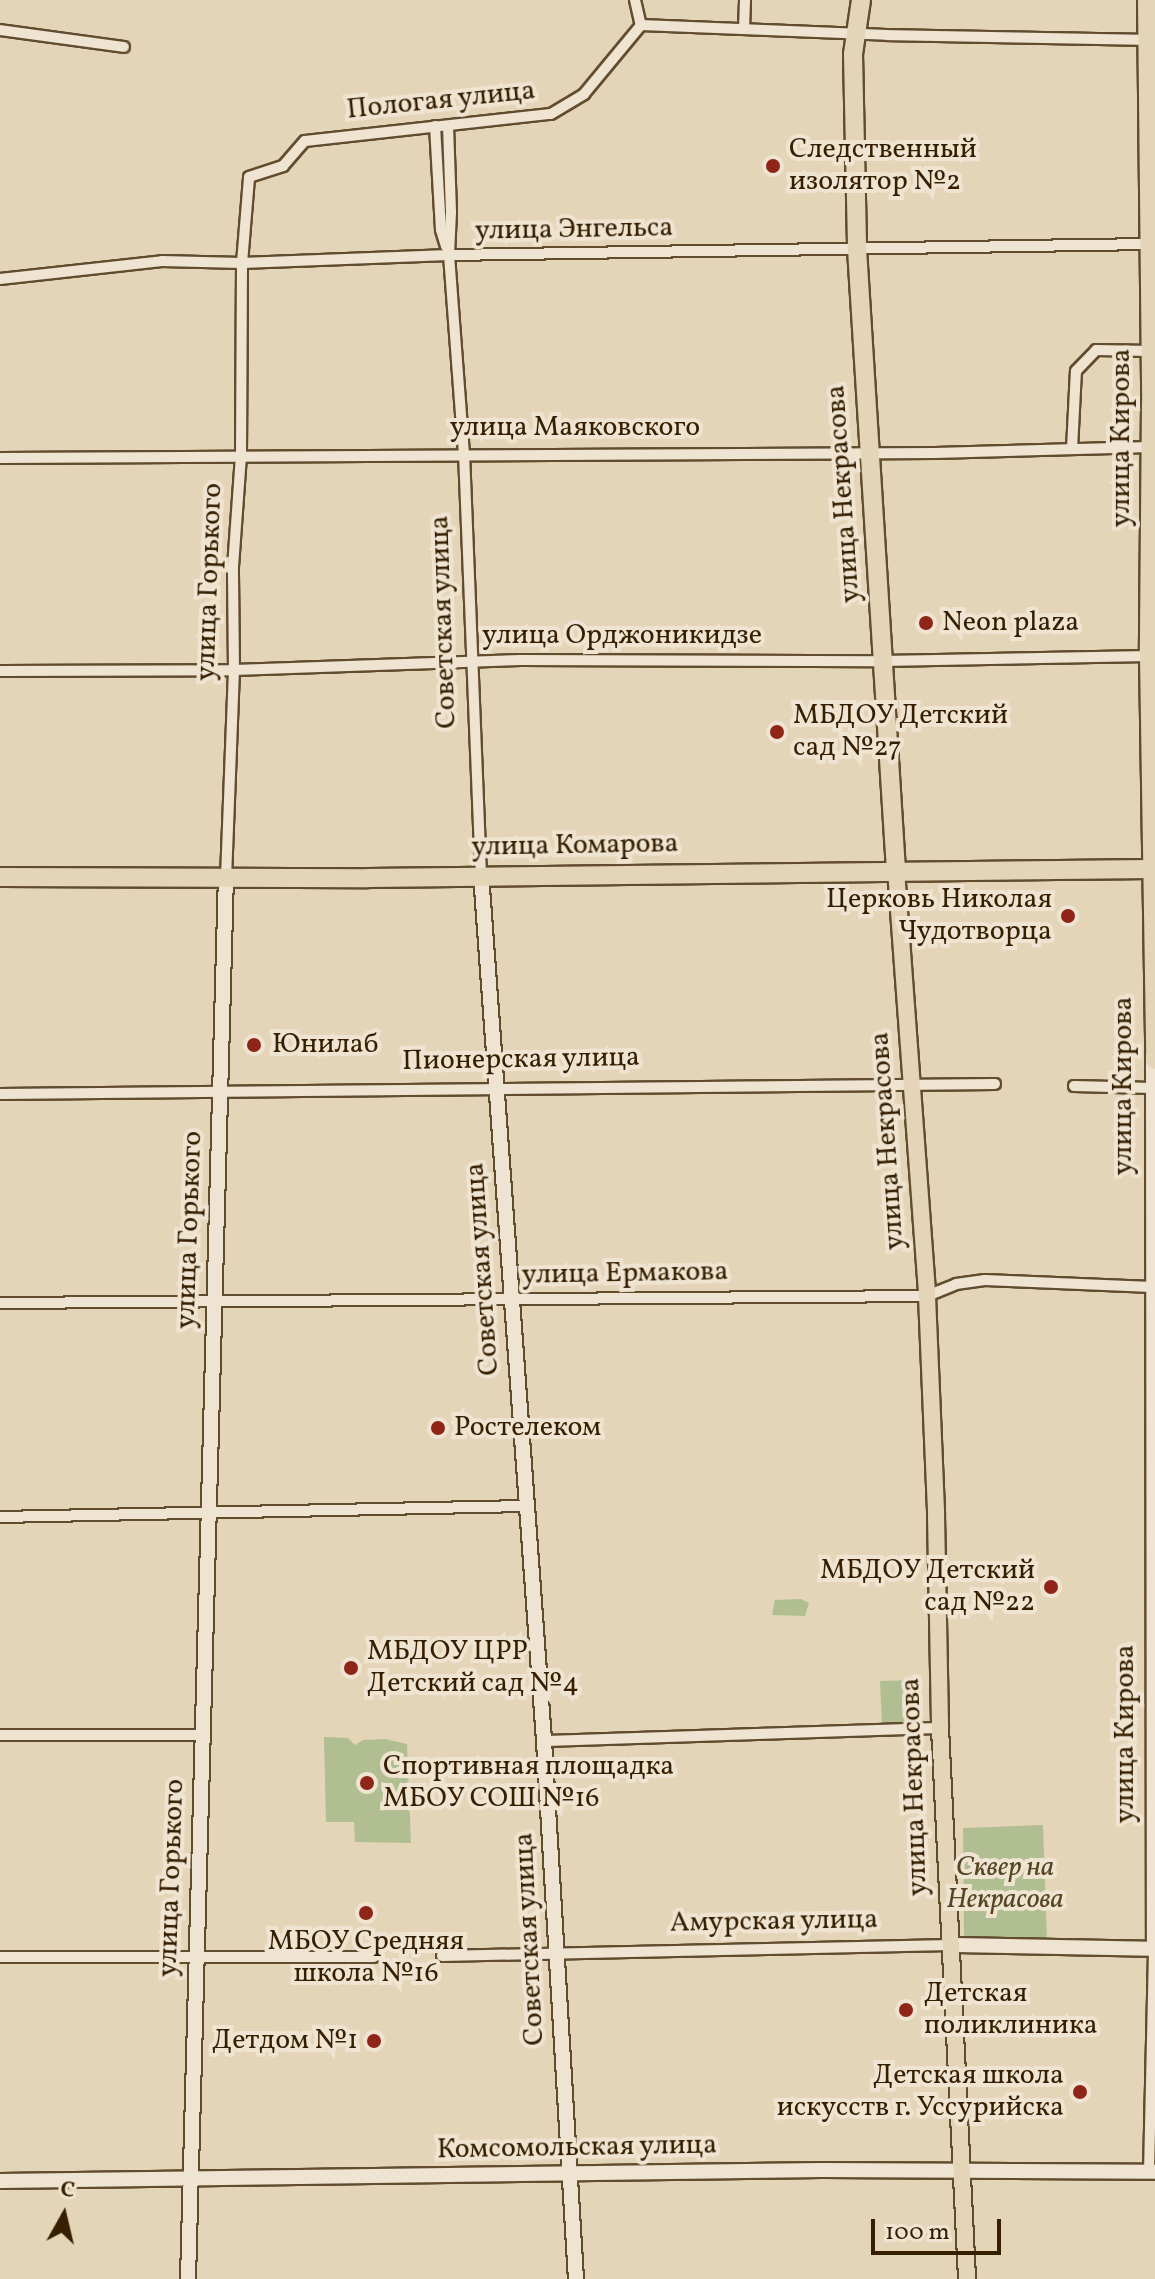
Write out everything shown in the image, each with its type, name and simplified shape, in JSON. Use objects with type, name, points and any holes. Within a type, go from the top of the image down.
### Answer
[{"type":"highway","name":"улица Некрасова","points":[[861,0],[854,33],[857,249],[896,870]]},
{"type":"highway","name":"улица Кирова","points":[[1147,0],[1154,1058]]},
{"type":"highway","name":"улица Комарова","points":[[0,877],[226,878],[1151,869]]},
{"type":"main road","name":"улица Некрасова","points":[[896,870],[927,1296],[940,1728],[967,2279]]},
{"type":"main road","name":"Советская улица","points":[[481,874],[544,1741],[576,2279]]},
{"type":"main road","name":"улица Горького","points":[[188,2279],[226,878]]},
{"type":"main road","name":"улица Кирова","points":[[1154,1058],[1155,1949]]},
{"type":"main road","name":"Амурская улица","points":[[950,1945],[1155,1949]]},
{"type":"main road","name":"Комсомольская улица","points":[[0,2181],[961,2171],[1152,2172]]},
{"type":"street","points":[[635,0],[641,25],[1147,40]]},
{"type":"street","points":[[744,29],[745,0]]},
{"type":"street","name":"Пологая улица","points":[[247,183],[255,173],[283,166],[305,141],[543,116],[559,110],[584,94],[641,25]]},
{"type":"street","points":[[0,30],[124,47]]},
{"type":"street","name":"Советская улица","points":[[435,126],[441,230],[449,255]]},
{"type":"street","name":"Советская улица","points":[[448,126],[449,255],[464,453],[481,874]]},
{"type":"street","name":"улица Горького","points":[[226,878],[234,670],[233,567],[241,455],[242,263],[247,183]]},
{"type":"street","name":"улица Энгельса","points":[[0,279],[162,261],[242,263],[449,255],[1149,244]]},
{"type":"street","points":[[1072,449],[1076,371],[1096,350],[1151,351]]},
{"type":"street","name":"улица Маяковского","points":[[0,458],[1150,447]]},
{"type":"street","name":"улица Орджоникидзе","points":[[0,671],[234,670],[471,661],[883,661],[1149,656]]},
{"type":"street","name":"Пионерская улица","points":[[0,1094],[995,1084]]},
{"type":"street","points":[[1074,1086],[1154,1088]]},
{"type":"street","name":"улица Ермакова","points":[[0,1303],[512,1300],[839,1294],[927,1296],[956,1284],[985,1280],[1152,1287]]},
{"type":"street","points":[[0,1517],[526,1506]]},
{"type":"street","points":[[544,1741],[940,1728]]},
{"type":"street","points":[[0,1735],[202,1735]]},
{"type":"street","name":"Амурская улица","points":[[442,1956],[950,1945]]},
{"type":"street","name":"улица Кирова","points":[[1152,2172],[1155,1949]]},
{"type":"street","points":[[0,1957],[374,1957]]},
{"type":"green space","points":[[801,1599],[809,1603],[805,1616],[772,1615],[775,1600]]},
{"type":"green space","points":[[918,1680],[919,1722],[882,1724],[880,1681]]},
{"type":"green space","name":"Спортивная площадка МБОУ СОШ №16","points":[[324,1737],[348,1738],[355,1745],[363,1740],[385,1739],[407,1744],[411,1843],[355,1842],[354,1822],[326,1822]]},
{"type":"green space","name":"Сквер на Некрасова","points":[[1043,1825],[1047,1940],[964,1939],[963,1828]]},
{"type":"place","name":"Следственный изолятор №2","points":[[773,166]]},
{"type":"place","name":"Neon plaza","points":[[926,623]]},
{"type":"place","name":"МБДОУ Детский сад №27","points":[[777,732]]},
{"type":"place","name":"Церковь Николая Чудотворца","points":[[1068,916]]},
{"type":"place","name":"Юнилаб","points":[[254,1045]]},
{"type":"place","name":"Ростелеком","points":[[438,1428]]},
{"type":"place","name":"МБДОУ Детский сад №22","points":[[1051,1587]]},
{"type":"place","name":"МБДОУ ЦРР Детский сад №4","points":[[351,1668]]},
{"type":"place","name":"Спортивная площадка МБОУ СОШ №16","points":[[367,1783]]},
{"type":"place","name":"МБОУ Средняя школа №16","points":[[366,1913]]},
{"type":"place","name":"Детская поликлиника","points":[[906,2010]]},
{"type":"place","name":"Детдом №1","points":[[374,2041]]},
{"type":"place","name":"Детская школа искусств г. Уссурийска","points":[[1080,2092]]}]
